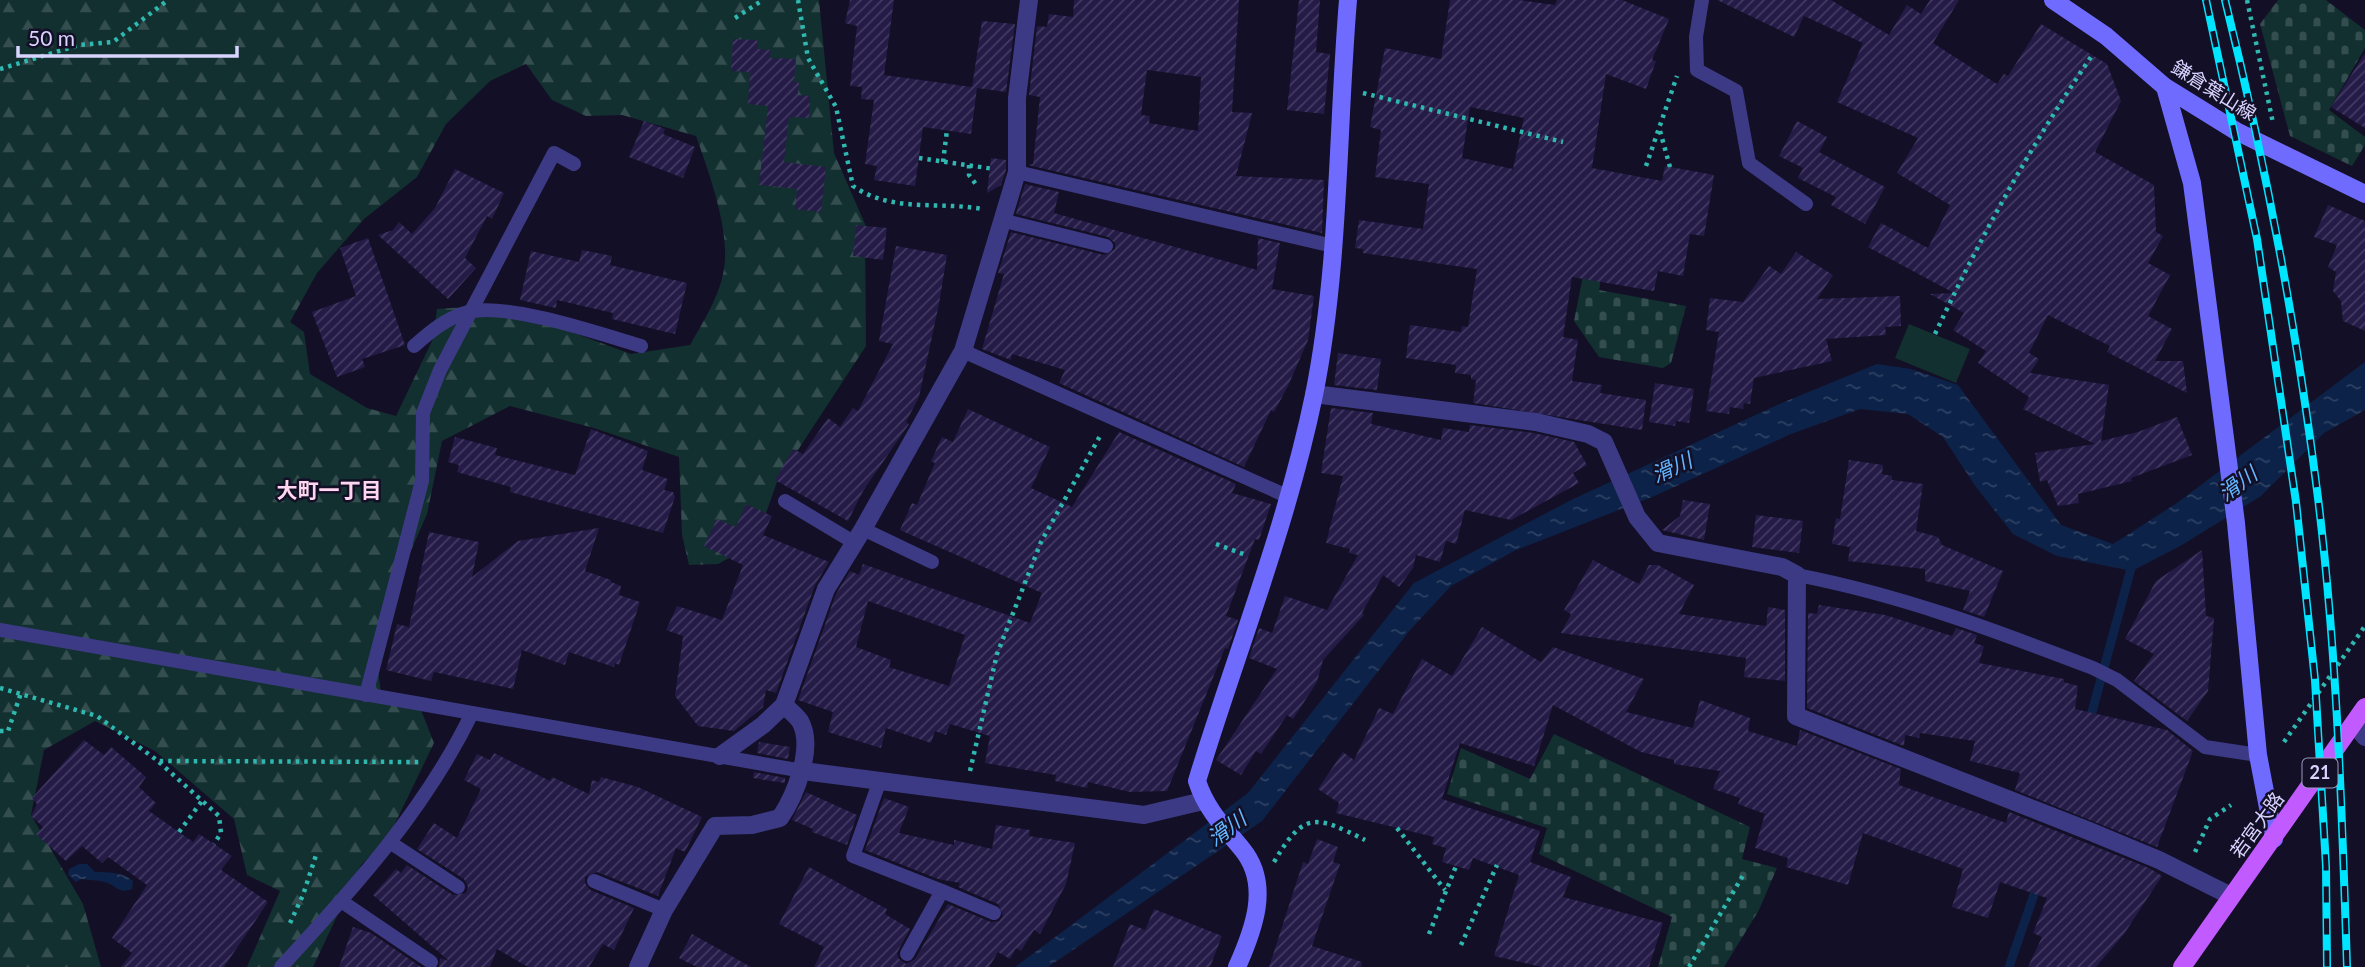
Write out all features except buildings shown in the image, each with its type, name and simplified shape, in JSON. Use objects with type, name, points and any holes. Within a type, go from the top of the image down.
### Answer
[{"type":"main road","name":"若宮大路","points":[[2182,967],[2231,896],[2359,730],[2365,707]]},
{"type":"street","points":[[720,756],[763,725],[784,705],[818,608],[962,351],[1017,172],[1017,98],[1029,0]]},
{"type":"street","points":[[1237,967],[1258,906],[1258,877],[1244,850],[1203,801],[1198,780],[1289,497],[1314,394],[1334,246],[1348,0]]},
{"type":"street","name":"鎌倉葉山線","points":[[2053,0],[2106,36],[2165,87],[2280,154],[2365,194]]},
{"type":"street","points":[[2165,87],[2192,183],[2236,523],[2259,755],[2274,839]]},
{"type":"street","points":[[1314,394],[1536,422],[1588,434],[1604,442],[1637,517],[1658,543],[1782,566],[1797,575],[1796,716],[2160,860],[2231,896]]},
{"type":"street","points":[[638,967],[664,910],[715,826],[752,825],[780,818],[803,771],[804,731],[800,720],[784,705]]},
{"type":"street","points":[[803,771],[1144,815],[1203,801]]},
{"type":"lane","points":[[1702,0],[1697,70],[1737,91],[1749,163],[1807,204]]},
{"type":"lane","points":[[366,695],[422,481],[423,413],[440,370],[554,153],[574,164]]},
{"type":"lane","points":[[1017,172],[1334,246]]},
{"type":"lane","points":[[1002,217],[1106,246]]},
{"type":"lane","points":[[414,346],[436,328],[472,311],[547,318],[641,346]]},
{"type":"lane","points":[[962,351],[1289,497]]},
{"type":"lane","points":[[785,501],[859,536],[932,562]]},
{"type":"lane","points":[[1797,575],[1861,587],[1941,610],[2093,668],[2117,680],[2205,747],[2259,755]]},
{"type":"lane","points":[[0,631],[803,771]]},
{"type":"lane","points":[[281,967],[391,843],[448,762],[472,713]]},
{"type":"lane","points":[[880,780],[853,856],[995,914]]},
{"type":"lane","points":[[391,843],[458,887]]},
{"type":"lane","points":[[594,881],[664,910]]},
{"type":"lane","points":[[907,954],[942,891]]},
{"type":"lane","points":[[341,901],[431,962]]},
{"type":"path","points":[[0,69],[79,45],[113,42],[168,0]]},
{"type":"path","points":[[735,18],[763,0]]},
{"type":"path","points":[[798,0],[808,58],[836,107],[853,186],[868,196],[895,204],[977,208],[1002,217]]},
{"type":"path","points":[[2247,0],[2280,154]]},
{"type":"path","points":[[1935,334],[1989,222],[2052,114],[2106,36]]},
{"type":"path","points":[[1646,166],[1680,66],[1697,52]]},
{"type":"path","points":[[1342,88],[1563,142]]},
{"type":"path","points":[[943,162],[947,130]]},
{"type":"path","points":[[1660,130],[1671,167]]},
{"type":"path","points":[[919,158],[1017,172]]},
{"type":"path","points":[[969,165],[969,175],[978,187]]},
{"type":"path","points":[[965,793],[997,654],[1041,542],[1111,417]]},
{"type":"path","points":[[1216,544],[1267,563]]},
{"type":"path","points":[[2284,742],[2365,626]]},
{"type":"path","points":[[0,688],[97,716],[158,761],[219,816],[221,833],[214,844]]},
{"type":"path","points":[[0,731],[8,731],[21,693]]},
{"type":"path","points":[[158,761],[448,762]]},
{"type":"path","points":[[179,832],[202,801]]},
{"type":"path","points":[[2190,864],[2210,820],[2231,805]]},
{"type":"path","points":[[1258,888],[1296,829],[1311,821],[1335,825],[1365,840]]},
{"type":"path","points":[[1396,828],[1445,890]]},
{"type":"path","points":[[285,932],[303,895],[317,852]]},
{"type":"path","points":[[1461,945],[1497,864]]},
{"type":"path","points":[[1429,934],[1456,866]]},
{"type":"path","points":[[1689,967],[1745,872]]},
{"type":"green space","points":[[0,0],[819,0],[834,153],[865,224],[866,346],[777,482],[755,544],[718,564],[689,565],[682,535],[679,457],[594,428],[510,406],[442,441],[427,514],[399,578],[376,651],[381,694],[419,705],[434,743],[388,838],[361,865],[313,967],[247,967],[280,891],[247,875],[234,819],[155,751],[95,721],[44,750],[31,815],[83,904],[101,967],[0,967]],"holes":[[[526,64],[552,100],[586,116],[622,115],[696,136],[720,213],[725,259],[717,293],[690,345],[631,354],[498,305],[437,309],[433,339],[396,416],[367,408],[310,374],[304,332],[290,322],[317,273],[364,219],[417,177],[446,124],[490,81]]]},
{"type":"green space","points":[[2278,0],[2326,0],[2365,30],[2365,48],[2329,110],[2365,137],[2365,145],[2352,166],[2290,136],[2260,24]]},
{"type":"green space","points":[[1602,180],[1615,183],[1599,290],[1686,306],[1671,363],[1663,368],[1599,357],[1574,321]]},
{"type":"green space","points":[[1909,324],[1970,349],[1956,383],[1895,358]]},
{"type":"green space","points":[[1554,734],[1750,827],[1742,859],[1777,868],[1759,910],[1724,967],[1658,967],[1672,917],[1539,854],[1547,828],[1447,794],[1461,748],[1530,779]]},
{"type":"water","name":"滑川","points":[[2365,362],[2365,410],[2324,433],[2261,496],[2182,545],[2132,571],[2057,556],[2013,534],[1976,487],[1943,437],[1908,414],[1860,409],[1791,434],[1652,497],[1514,551],[1451,586],[1410,630],[1262,821],[1048,967],[1015,967],[1248,793],[1414,583],[1571,500],[1784,402],[1877,364],[1911,369],[1958,385],[2061,525],[2113,544],[2177,503]]},
{"type":"water","points":[[79,864],[87,864],[95,872],[124,876],[133,881],[132,889],[118,889],[96,880],[81,879],[76,882],[68,875],[69,869]]},
{"type":"waterway","points":[[2089,723],[2133,561]]},
{"type":"waterway","points":[[2009,967],[2038,883]]},
{"type":"railway","points":[[2206,0],[2257,239],[2296,502],[2315,680],[2326,866],[2327,967]]},
{"type":"railway","points":[[2225,0],[2279,248],[2318,498],[2334,673],[2347,967]]},
{"type":"district","name":"大町一丁目","points":[[329,491]]}]
